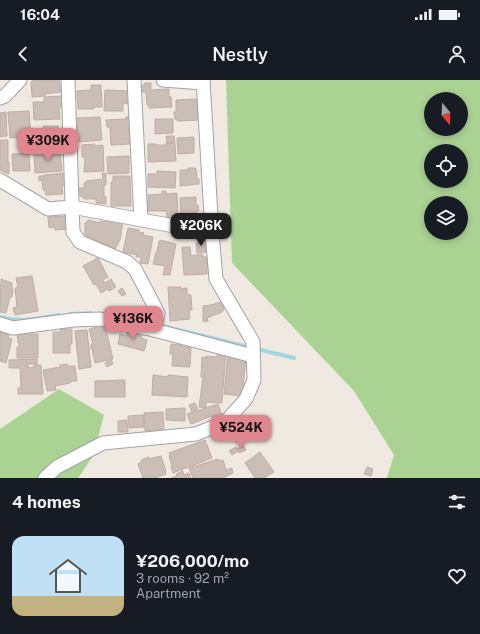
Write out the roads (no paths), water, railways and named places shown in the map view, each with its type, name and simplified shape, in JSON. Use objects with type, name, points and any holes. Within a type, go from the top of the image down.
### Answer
[{"type":"street","points":[[0,98],[5,96],[20,80]]},
{"type":"street","points":[[68,80],[73,232],[80,242],[127,262],[135,269],[158,313],[154,330]]},
{"type":"street","points":[[134,80],[141,220]]},
{"type":"street","points":[[45,478],[57,467],[104,443],[196,434],[218,425],[228,419],[246,399],[254,380],[253,342],[216,278],[203,82],[163,80]]},
{"type":"street","points":[[0,180],[48,210],[72,207],[212,233]]},
{"type":"street","points":[[0,324],[14,328],[73,320],[100,319],[154,330],[253,356]]},
{"type":"waterway","points":[[70,314],[91,313]]},
{"type":"waterway","points":[[0,317],[22,320],[59,315]]},
{"type":"waterway","points":[[162,326],[294,358]]}]
